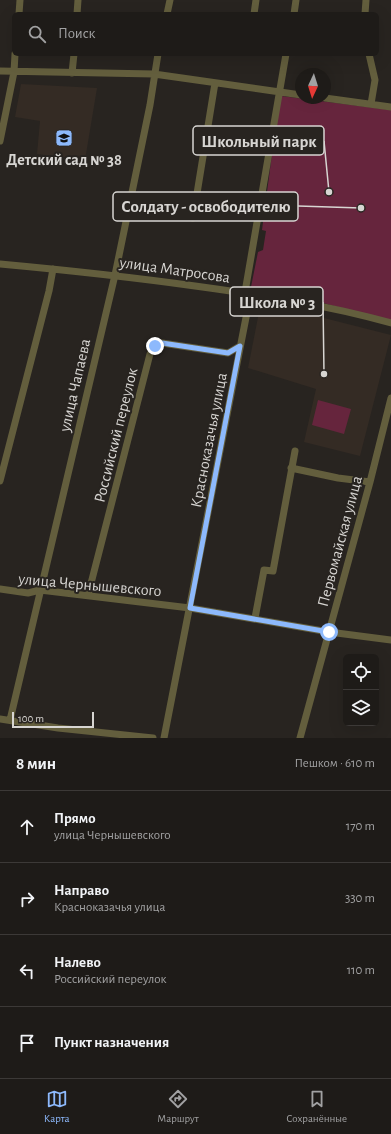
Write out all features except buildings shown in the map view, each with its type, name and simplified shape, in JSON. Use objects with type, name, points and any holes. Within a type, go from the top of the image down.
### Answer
[{"type":"street","points":[[19,12],[20,0]]},
{"type":"street","points":[[77,12],[78,0]]},
{"type":"street","points":[[167,12],[170,0]]},
{"type":"street","points":[[254,12],[256,0]]},
{"type":"street","points":[[294,12],[295,0]]},
{"type":"street","points":[[365,12],[366,0]]},
{"type":"street","points":[[0,141],[14,72],[15,56]]},
{"type":"street","points":[[72,73],[74,56]]},
{"type":"street","name":"улица Чапаева","points":[[10,720],[115,275],[150,105],[158,56]]},
{"type":"street","name":"Красноказачья улица","points":[[164,738],[250,297],[245,292],[286,56]]},
{"type":"street","points":[[369,56],[375,80],[371,104]]},
{"type":"street","points":[[0,71],[154,74],[295,94]]},
{"type":"street","points":[[129,203],[193,218],[215,83]]},
{"type":"street","points":[[331,99],[391,107]]},
{"type":"street","name":"улица Матросова","points":[[0,264],[115,275],[245,292],[334,308],[391,323]]},
{"type":"street","points":[[0,481],[49,291],[53,269]]},
{"type":"street","name":"Российский переулок","points":[[88,596],[150,354],[155,346],[162,343],[228,353],[240,346]]},
{"type":"street","name":"Первомайская улица","points":[[300,738],[370,482],[391,398]]},
{"type":"street","points":[[255,618],[264,570],[273,570],[295,451]]},
{"type":"street","points":[[291,468],[338,478],[370,482]]},
{"type":"street","name":"улица Чернышевского","points":[[0,589],[28,593],[40,590],[190,608],[255,618],[329,632],[391,640]]},
{"type":"street","points":[[0,719],[58,728],[153,738]]},
{"type":"shaded area","name":"Детский сад № 38","points":[[21,84],[97,88],[85,160],[37,154],[40,121],[15,117]]},
{"type":"shaded area","points":[[281,96],[295,98],[295,104],[331,104],[331,102],[391,110],[391,321],[323,303],[250,292],[258,252],[263,250],[266,231],[262,230],[272,154],[281,154],[284,132],[276,128]]},
{"type":"shaded area","points":[[261,302],[391,335],[360,456],[304,442],[316,389],[248,368]]},
{"type":"shaded area","points":[[318,400],[351,409],[344,434],[312,425]]},
{"type":"place","name":"Детский сад № 38","points":[[64,138]]},
{"type":"place","name":"Школьный парк","points":[[329,192]]},
{"type":"place","name":"Солдату - освободителю","points":[[361,208]]},
{"type":"place","name":"Школа № 3","points":[[324,374]]},
{"type":"route","points":[[155,346],[162,343],[228,353],[240,346],[190,608],[255,618],[329,632]]}]
